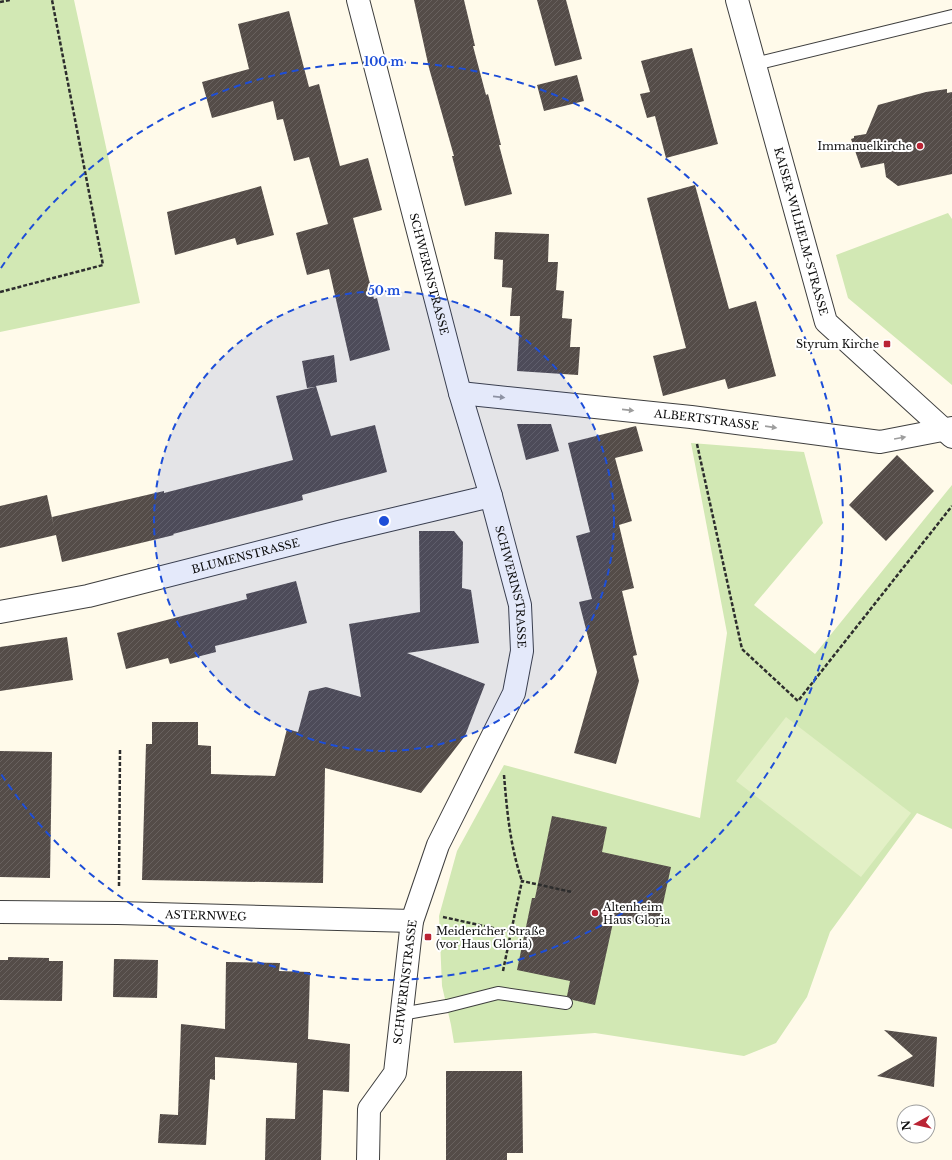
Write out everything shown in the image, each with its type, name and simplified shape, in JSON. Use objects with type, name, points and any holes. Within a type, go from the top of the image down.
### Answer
[{"type":"street","name":"SCHWERINSTRASSE","points":[[358,0],[460,394],[491,496],[520,605],[522,652],[514,693],[438,845],[413,916],[395,1073],[369,1109],[368,1160]]},
{"type":"street","name":"KAISER-WILHELM-STRASSE","points":[[737,0],[826,322],[949,432]]},
{"type":"street","name":"ALBERTSTRASSE","points":[[460,394],[691,417],[880,442],[949,432]]},
{"type":"street","name":"BLUMENSTRASSE","points":[[0,612],[88,596],[339,532],[491,496]]},
{"type":"street","name":"ASTERNWEG","points":[[0,912],[413,916]]},
{"type":"lane","points":[[755,64],[952,16]]},
{"type":"lane","points":[[401,1014],[447,1006],[498,994],[566,1003]]},
{"type":"path","points":[[0,2],[10,0]]},
{"type":"path","points":[[0,292],[103,265],[52,0]]},
{"type":"path","points":[[691,417],[742,649],[798,701],[952,506]]},
{"type":"path","points":[[118,913],[120,750]]},
{"type":"path","points":[[498,994],[522,881],[511,845],[507,816],[504,772]]},
{"type":"path","points":[[522,881],[572,892]]},
{"type":"path","points":[[413,916],[524,935]]},
{"type":"green space","points":[[0,0],[74,0],[140,303],[0,332]]},
{"type":"green space","points":[[948,213],[952,219],[952,385],[848,298],[836,255]]},
{"type":"green space","points":[[691,443],[804,452],[823,523],[754,605],[815,654],[952,485],[952,829],[917,813],[830,932],[807,997],[776,1043],[744,1056],[595,1033],[454,1043],[442,986],[439,916],[457,851],[504,765],[700,818],[727,633]]},
{"type":"green space","points":[[786,717],[911,813],[861,877],[736,781]]},
{"type":"building","points":[[414,0],[464,0],[475,46],[473,46],[486,95],[488,94],[501,145],[499,145],[512,194],[465,206],[452,156],[454,156],[429,68]]},
{"type":"building","points":[[537,0],[566,0],[582,59],[555,66]]},
{"type":"building","points":[[289,11],[309,87],[319,84],[340,166],[368,158],[382,210],[353,218],[374,299],[377,298],[390,350],[350,361],[329,269],[307,275],[296,233],[328,224],[309,157],[294,161],[283,119],[277,120],[273,101],[212,118],[202,82],[249,69],[238,24]]},
{"type":"building","points":[[692,48],[718,144],[666,158],[655,116],[647,118],[640,94],[650,92],[641,61]]},
{"type":"building","points":[[577,75],[584,101],[544,111],[537,85]]},
{"type":"building","name":"Immanuelkirche","points":[[947,89],[947,93],[952,92],[952,174],[898,186],[886,177],[884,163],[861,168],[851,139],[854,138],[854,136],[866,134],[878,105],[926,92]]},
{"type":"building","points":[[695,185],[729,309],[756,301],[776,376],[728,389],[725,379],[663,396],[653,356],[686,348],[647,198]]},
{"type":"building","points":[[261,186],[274,235],[237,245],[235,238],[175,255],[167,212]]},
{"type":"building","points":[[495,232],[549,234],[548,262],[558,262],[556,290],[564,291],[562,318],[572,319],[570,347],[580,347],[578,375],[517,371],[520,316],[510,316],[512,288],[502,287],[503,260],[494,259]]},
{"type":"building","points":[[334,355],[337,382],[316,386],[331,436],[375,425],[387,472],[302,495],[303,500],[173,534],[174,535],[62,562],[56,535],[0,548],[0,506],[47,495],[54,527],[52,517],[164,491],[164,493],[293,460],[276,396],[315,387],[307,388],[302,361]]},
{"type":"building","points":[[517,424],[551,424],[559,451],[526,460]]},
{"type":"building","points":[[636,426],[643,451],[615,458],[632,521],[619,525],[634,588],[622,591],[637,655],[633,656],[639,681],[616,764],[574,753],[597,672],[579,602],[592,599],[576,536],[590,532],[568,443]]},
{"type":"building","points":[[897,455],[934,491],[886,541],[849,505]]},
{"type":"building","points":[[419,531],[454,531],[463,542],[462,588],[471,590],[479,643],[407,653],[485,684],[465,736],[421,793],[325,768],[323,883],[142,880],[146,744],[152,744],[152,722],[198,722],[198,745],[211,746],[211,774],[275,776],[287,729],[298,732],[309,691],[326,687],[361,697],[349,624],[420,612]]},
{"type":"building","points":[[296,581],[307,623],[215,646],[216,652],[170,664],[168,658],[126,669],[117,633],[247,599],[246,594]]},
{"type":"building","points":[[67,637],[73,680],[0,691],[0,647]]},
{"type":"building","points":[[0,751],[52,752],[50,878],[0,877]]},
{"type":"building","name":"Altenheim Haus Gloria","points":[[552,816],[607,827],[602,852],[671,867],[658,927],[614,918],[595,1005],[573,1000],[567,996],[570,981],[517,970],[532,898],[535,898]]},
{"type":"building","points":[[8,957],[49,958],[49,961],[63,961],[62,1001],[0,1000],[0,960],[8,960]]},
{"type":"building","points":[[114,959],[158,960],[157,998],[113,997]]},
{"type":"building","points":[[226,962],[280,963],[279,971],[310,972],[308,1039],[350,1044],[349,1092],[323,1090],[321,1160],[265,1160],[266,1118],[295,1119],[297,1063],[215,1057],[215,1080],[210,1079],[206,1145],[158,1143],[160,1114],[178,1115],[181,1024],[225,1029]]},
{"type":"building","points":[[884,1030],[937,1037],[934,1087],[877,1076],[913,1056]]},
{"type":"building","points":[[446,1071],[522,1071],[523,1153],[507,1153],[507,1160],[446,1160]]},
{"type":"place","name":"Immanuelkirche","points":[[920,146]]},
{"type":"place","name":"Styrum Kirche","points":[[887,344]]},
{"type":"place","name":"Altenheim Haus Gloria","points":[[595,913]]},
{"type":"place","name":"Meidericher Straße (vor Haus Gloria)","points":[[428,937]]}]
